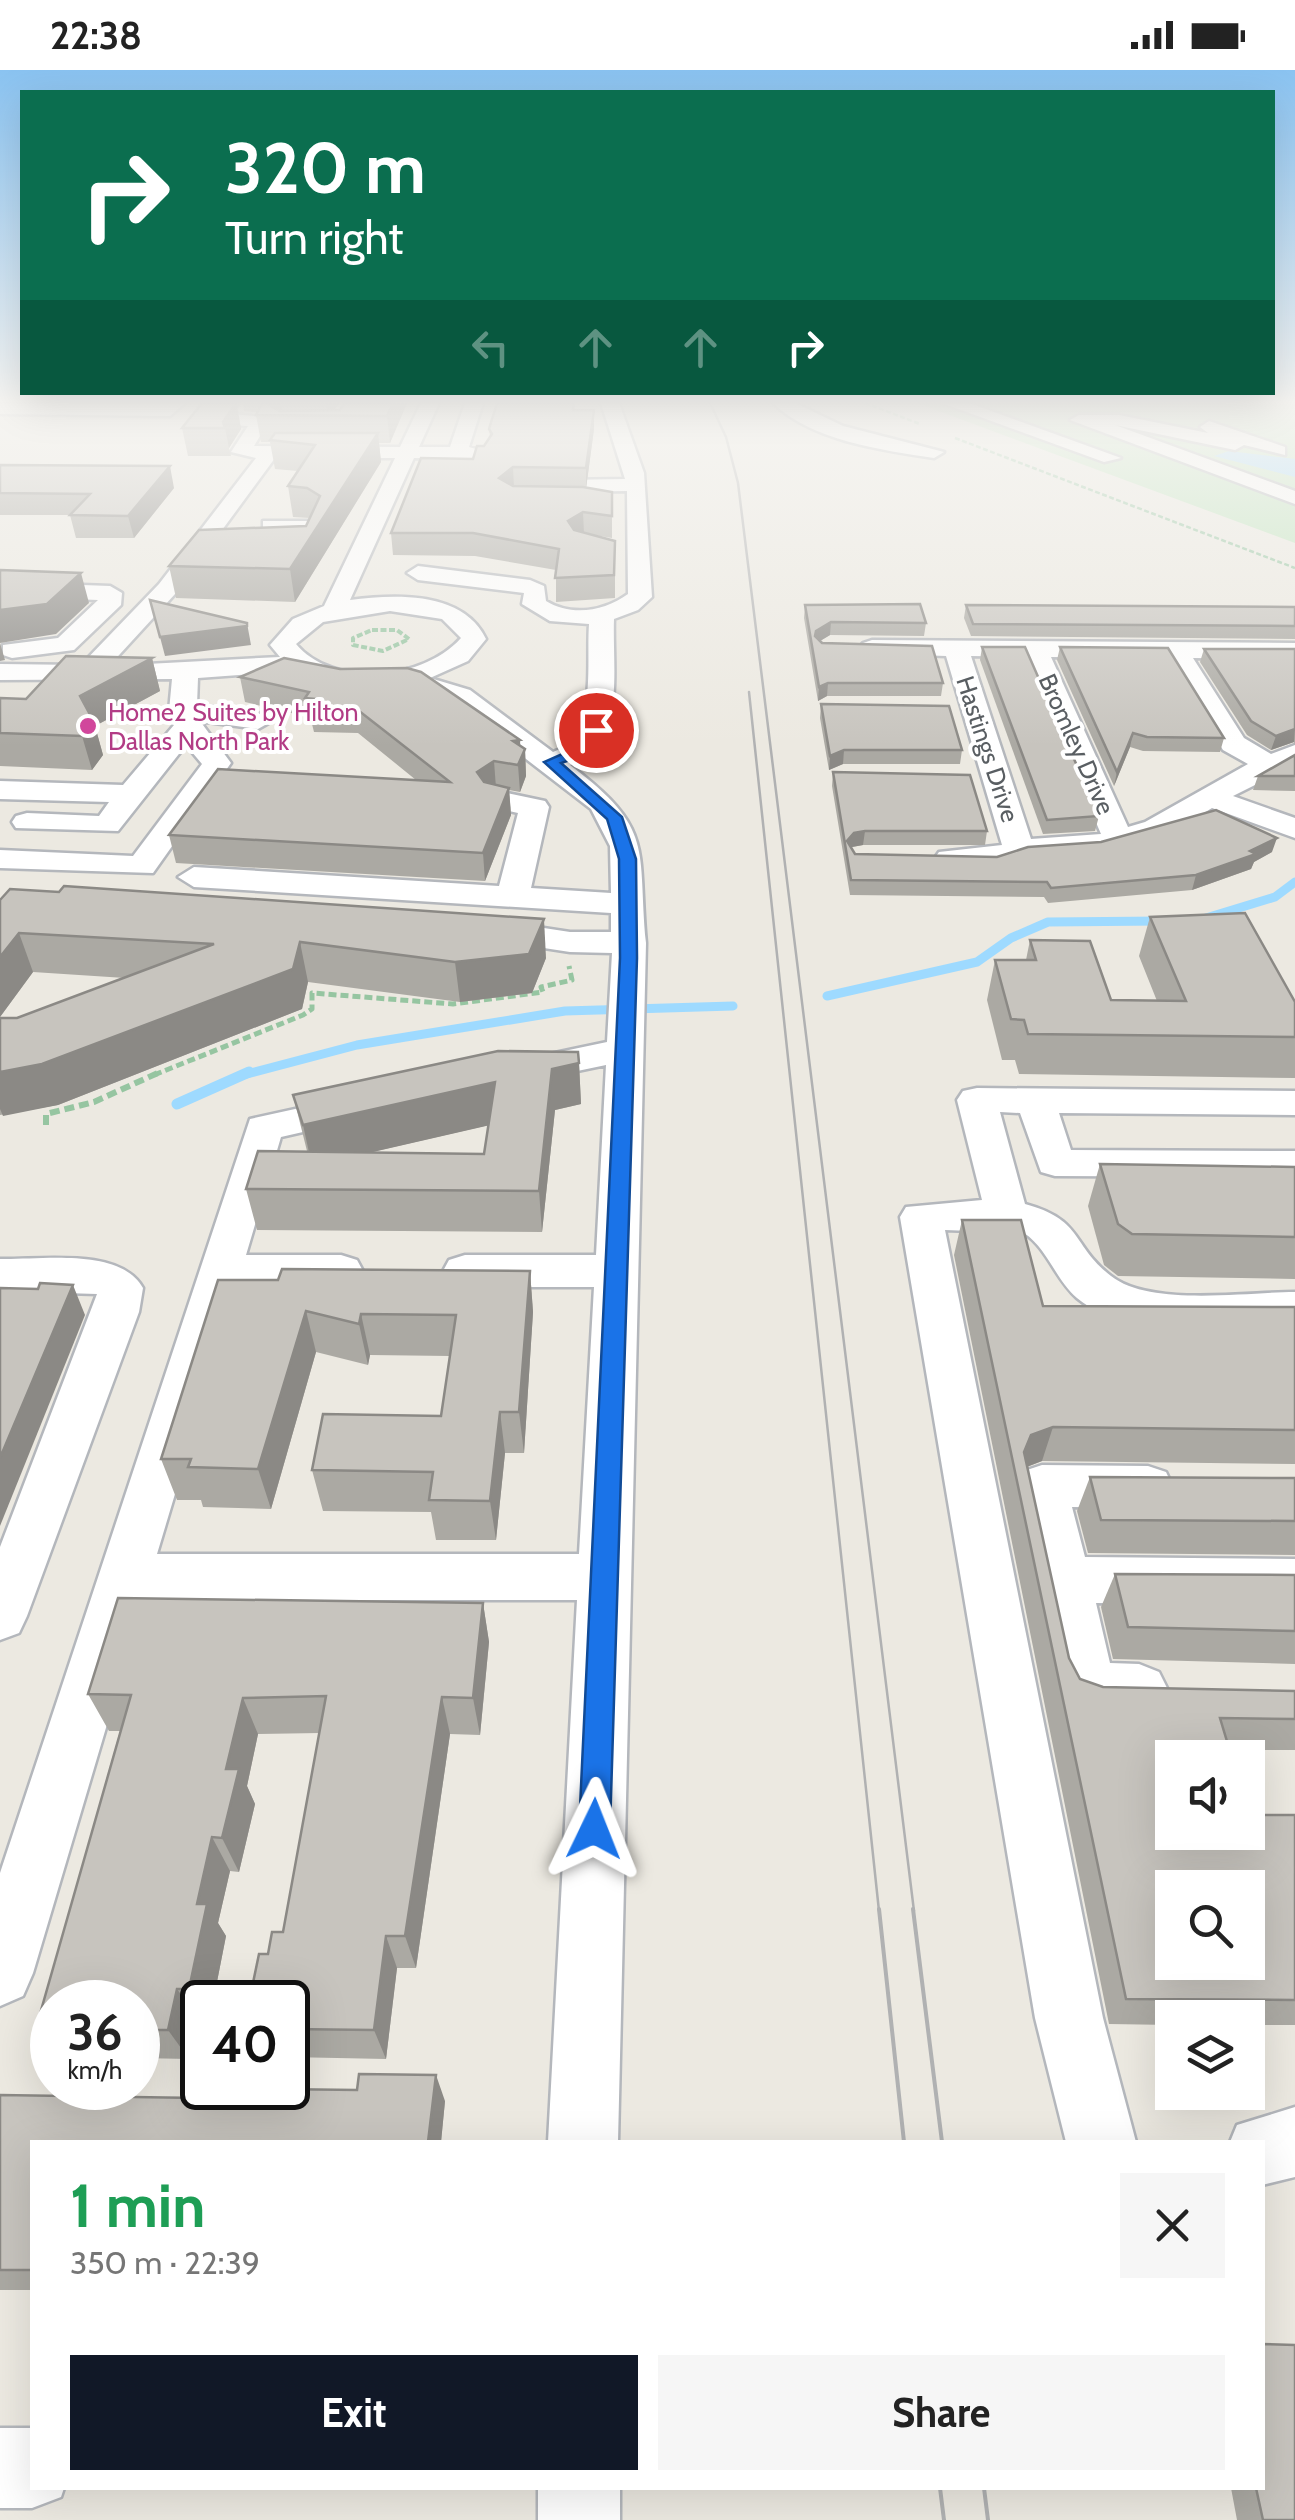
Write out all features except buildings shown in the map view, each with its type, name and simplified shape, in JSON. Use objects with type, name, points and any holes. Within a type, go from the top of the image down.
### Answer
[{"type":"street","points":[[88,673],[167,589],[220,517]]},
{"type":"street","points":[[333,612],[342,600],[345,581],[377,517]]},
{"type":"street","points":[[345,581],[366,598],[384,604],[441,610],[506,626],[602,616],[630,606],[640,597],[631,552],[634,517]]},
{"type":"street","points":[[196,550],[300,551],[310,527],[276,518],[214,525]]},
{"type":"street","points":[[5,667],[88,673],[186,669],[289,654],[344,678],[400,678],[449,664],[534,604],[536,591],[530,587],[418,572]]},
{"type":"street","points":[[0,589],[110,592],[108,604],[65,645],[5,667]]},
{"type":"street","points":[[289,654],[299,626],[333,612],[384,604]]},
{"type":"street","points":[[551,762],[581,752],[596,730],[602,616]]},
{"type":"street","points":[[848,648],[1295,651]]},
{"type":"street","name":"Hastings Drive","points":[[956,649],[1020,849]]},
{"type":"street","name":"Bromley Drive","points":[[1036,650],[1118,838]]},
{"type":"street","points":[[1176,650],[1232,744],[1282,760]]},
{"type":"street","points":[[449,664],[448,676],[461,696]]},
{"type":"street","points":[[78,862],[184,720],[186,669]]},
{"type":"street","points":[[400,678],[461,696],[551,762],[614,817],[626,846],[629,944],[583,2140]]},
{"type":"street","points":[[938,708],[975,708]]},
{"type":"street","points":[[184,720],[258,721]]},
{"type":"street","points":[[0,859],[142,866],[217,762],[184,720]]},
{"type":"street","name":"Hastings Drive","points":[[920,858],[994,859],[1020,849],[1118,838],[1156,829],[1282,760]]},
{"type":"street","points":[[958,777],[997,778]]},
{"type":"street","points":[[0,790],[131,794]]},
{"type":"street","points":[[1210,798],[1295,828]]},
{"type":"street","points":[[498,800],[534,808],[514,896]]},
{"type":"street","points":[[0,820],[107,825]]},
{"type":"street","points":[[194,876],[628,904]]},
{"type":"street","points":[[35,894],[110,897]]},
{"type":"street","points":[[168,901],[456,922],[505,934],[629,944]]},
{"type":"street","points":[[485,1079],[625,1050]]},
{"type":"street","points":[[0,1973],[264,1128],[393,1100]]},
{"type":"street","points":[[1007,1216],[977,1100],[1169,1102],[1291,1112]]},
{"type":"street","points":[[1036,1101],[1055,1162],[1295,1164]]},
{"type":"street","points":[[1169,1102],[1194,1164]]},
{"type":"street","points":[[1100,2140],[1069,2018],[921,1216],[1007,1216],[1048,1226],[1080,1277],[1116,1300],[1151,1307],[1295,1308]]},
{"type":"street","points":[[218,1272],[616,1270]]},
{"type":"street","points":[[0,1275],[105,1278],[121,1288],[116,1312],[0,1616]]},
{"type":"street","points":[[1182,1691],[1088,1689],[1042,1486],[1198,1487]]},
{"type":"street","points":[[122,1577],[602,1577]]},
{"type":"street","points":[[1063,1580],[1295,1582]]},
{"type":"street","points":[[1265,2149],[1295,2142]]},
{"type":"street","points":[[0,2468],[30,2468]]},
{"type":"street","points":[[579,2490],[580,2520]]},
{"type":"path","points":[[1162,517],[1295,568]]},
{"type":"path","points":[[372,630],[408,635],[404,646],[389,650],[363,650],[352,642],[372,630]]},
{"type":"path","points":[[46,1125],[46,1114],[94,1102],[206,1050],[304,1014],[312,1009],[312,994],[453,1004],[532,994],[544,992],[541,987],[572,980],[567,954]]},
{"type":"green space","points":[[1226,517],[1295,517],[1295,543]]},
{"type":"waterway","points":[[1206,918],[1275,897],[1295,882]]},
{"type":"waterway","points":[[827,996],[977,962],[1011,938],[1048,922],[1162,921]]},
{"type":"waterway","points":[[243,1075],[357,1045],[565,1011],[733,1006]]},
{"type":"waterway","points":[[177,1104],[249,1072]]},
{"type":"tram line","points":[[742,517],[914,1911]]},
{"type":"tram line","points":[[749,692],[879,1911]]},
{"type":"tram line","points":[[879,1909],[904,2140]]},
{"type":"tram line","points":[[913,1909],[942,2140]]},
{"type":"tram line","points":[[940,2490],[944,2520]]},
{"type":"tram line","points":[[984,2490],[988,2520]]},
{"type":"place","name":"Home2 Suites by Hilton Dallas North Park","points":[[88,726]]},
{"type":"route","points":[[594,1829],[628,958],[628,859],[622,833],[604,804],[551,762],[581,752],[596,730]]}]
